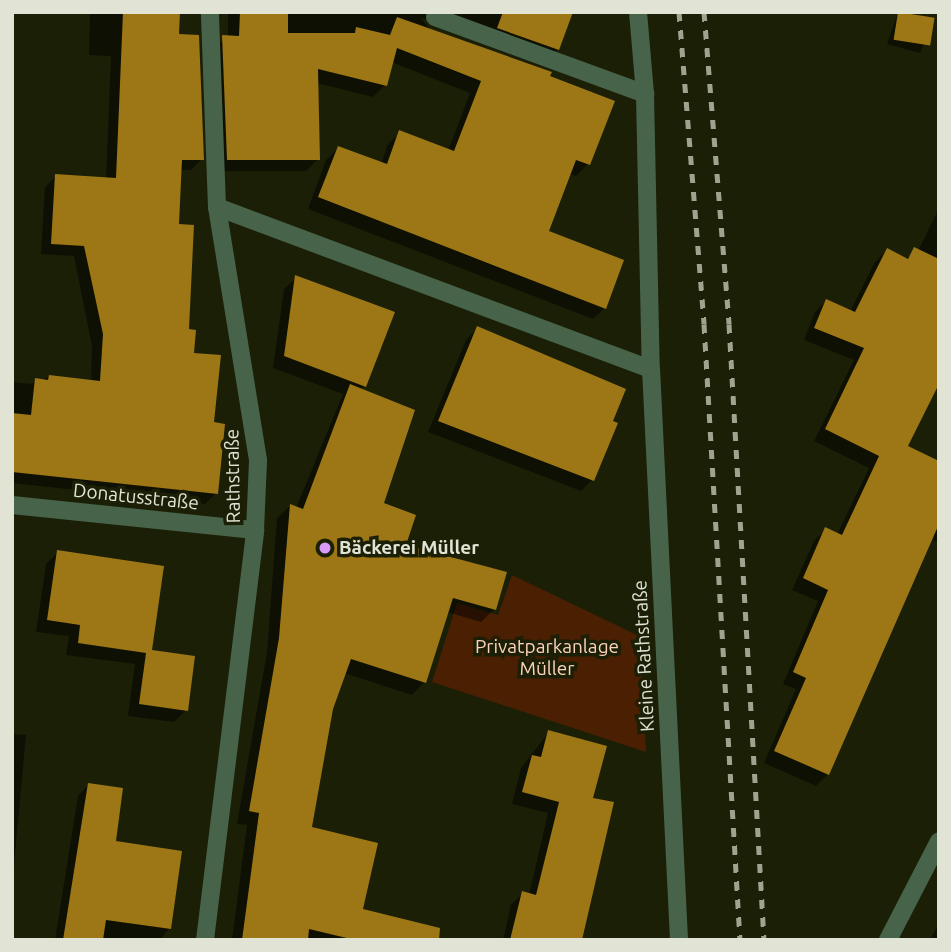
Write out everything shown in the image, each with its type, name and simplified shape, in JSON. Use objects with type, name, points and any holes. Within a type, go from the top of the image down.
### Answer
[{"type":"street","name":"Rathstraße","points":[[205,940],[255,530],[258,460],[252,399],[217,207],[210,12]]},
{"type":"street","name":"Kleine Rathstraße","points":[[638,12],[645,94],[651,369],[679,940]]},
{"type":"street","points":[[435,17],[645,94]]},
{"type":"street","points":[[217,207],[651,369]]},
{"type":"street","name":"Donatusstraße","points":[[12,505],[255,530]]},
{"type":"street","points":[[888,940],[939,841]]},
{"type":"green space","name":"Privatparkanlage Müller","points":[[512,575],[641,637],[646,752],[432,682],[457,603],[498,615]]},
{"type":"building","points":[[123,12],[180,12],[179,34],[199,35],[204,160],[182,160],[179,224],[194,225],[189,329],[196,330],[194,353],[221,355],[214,422],[225,424],[218,494],[12,472],[12,413],[31,415],[35,378],[48,380],[49,375],[100,381],[103,334],[84,246],[51,244],[55,174],[116,178]]},
{"type":"building","points":[[240,12],[288,12],[288,33],[355,33],[356,27],[390,35],[397,17],[552,72],[550,76],[615,101],[590,165],[576,160],[549,231],[624,260],[606,309],[318,197],[338,146],[387,164],[399,130],[454,151],[481,81],[397,48],[387,86],[318,69],[320,160],[227,160],[222,35],[239,36]]},
{"type":"building","points":[[503,12],[573,12],[559,50],[497,28]]},
{"type":"building","points":[[898,12],[935,18],[930,45],[894,40]]},
{"type":"building","points":[[914,247],[939,259],[939,384],[908,446],[939,461],[939,524],[829,775],[774,751],[806,678],[793,672],[828,590],[803,578],[825,527],[842,535],[879,456],[825,429],[864,348],[814,328],[826,299],[855,312],[887,248],[908,259]]},
{"type":"building","points":[[295,275],[395,312],[366,387],[284,356]]},
{"type":"building","points":[[477,326],[626,389],[613,421],[618,423],[594,481],[438,421]]},
{"type":"building","points":[[350,384],[415,410],[384,503],[416,515],[406,545],[507,572],[496,610],[453,598],[426,683],[351,659],[333,709],[312,827],[378,843],[363,909],[440,928],[439,940],[355,940],[309,929],[308,940],[242,940],[259,813],[249,811],[279,638],[290,504],[303,509]]},
{"type":"building","points":[[57,550],[164,566],[152,650],[195,656],[188,711],[139,704],[146,653],[78,643],[80,625],[47,620]]},
{"type":"building","points":[[548,730],[607,746],[593,798],[614,802],[582,940],[510,940],[522,891],[536,895],[559,802],[522,792],[532,755],[541,757]]},
{"type":"building","points":[[88,783],[123,788],[116,841],[182,851],[171,929],[106,920],[103,940],[63,940]]},
{"type":"railway","points":[[679,12],[704,324],[740,940]]},
{"type":"railway","points":[[704,12],[729,324],[764,940]]},
{"type":"place","name":"Bäckerei Müller","points":[[325,548]]}]
